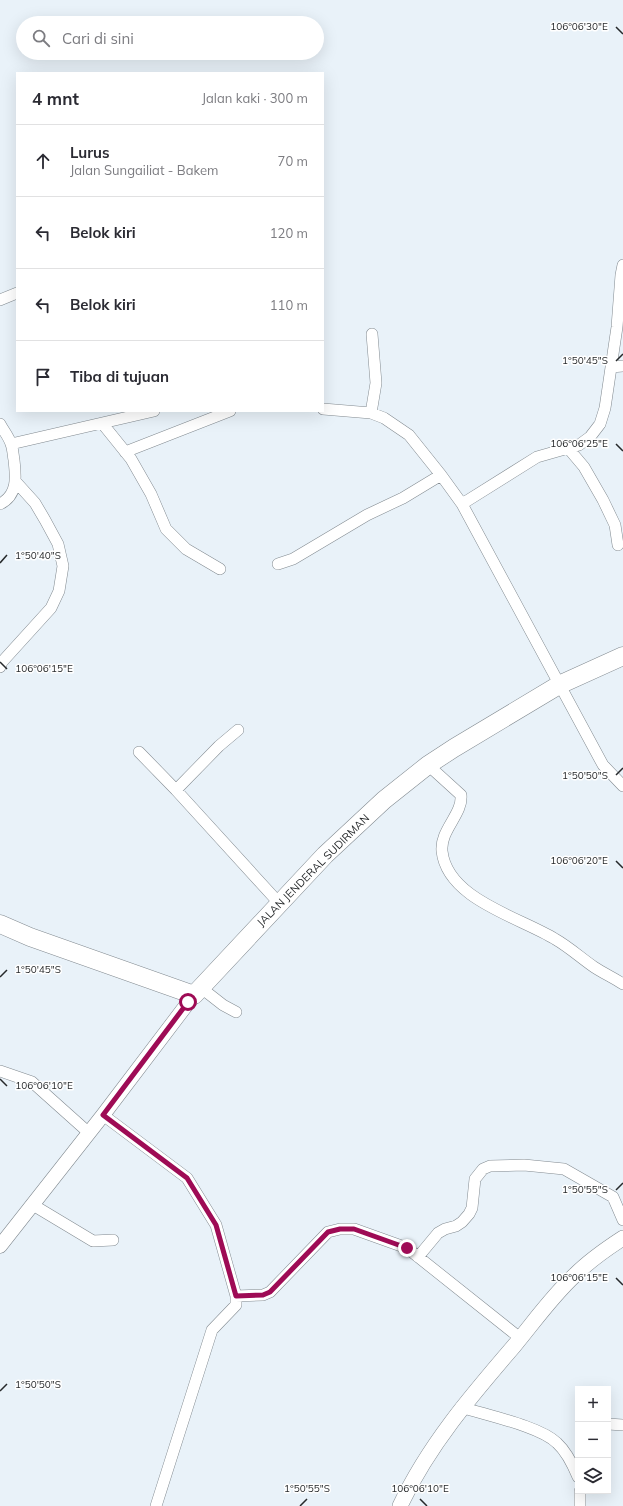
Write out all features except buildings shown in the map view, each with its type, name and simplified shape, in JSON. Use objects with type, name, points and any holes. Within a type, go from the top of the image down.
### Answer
[{"type":"highway","name":"JALAN JENDERAL SUDIRMAN","points":[[197,991],[325,855],[373,810],[428,765],[559,685],[623,656]]},
{"type":"highway","points":[[0,924],[30,936],[197,991]]},
{"type":"main road","points":[[401,1505],[440,1437],[461,1408],[575,1274],[623,1238]]},
{"type":"street","points":[[462,504],[537,457],[579,445],[590,437],[600,424],[605,408],[617,327],[623,265]]},
{"type":"street","points":[[0,300],[16,293]]},
{"type":"street","points":[[370,413],[376,383],[372,334]]},
{"type":"street","points":[[611,367],[623,366]]},
{"type":"street","points":[[324,409],[370,413],[384,418],[409,435],[441,475],[462,504],[603,765],[623,786]]},
{"type":"street","points":[[11,444],[150,412]]},
{"type":"street","points":[[125,452],[227,412]]},
{"type":"street","points":[[102,423],[125,452],[151,494],[166,529],[186,549],[220,569]]},
{"type":"street","points":[[0,424],[11,444],[16,482],[12,494],[0,504]]},
{"type":"street","points":[[568,448],[584,467],[603,500],[615,525],[618,545]]},
{"type":"street","points":[[278,564],[293,559],[367,516],[403,498],[441,475]]},
{"type":"street","points":[[0,667],[2,662],[51,608],[59,591],[63,566],[58,544],[45,520],[35,503],[16,482]]},
{"type":"street","points":[[176,790],[219,746],[238,730]]},
{"type":"street","points":[[139,752],[176,790],[279,903]]},
{"type":"street","points":[[428,765],[461,795],[458,807],[445,832],[442,842],[442,852],[446,865],[453,879],[464,890],[479,900],[555,939],[595,968],[620,982],[623,970]]},
{"type":"street","points":[[0,1246],[103,1115],[197,991],[236,1012]]},
{"type":"street","points":[[0,1071],[32,1082],[89,1132]]},
{"type":"street","points":[[103,1115],[187,1178],[216,1225],[236,1296],[236,1305],[212,1330],[156,1506]]},
{"type":"street","points":[[418,1257],[438,1233],[456,1226],[469,1214],[472,1208],[475,1179],[483,1169],[490,1166],[524,1165],[564,1169],[618,1199],[623,1220]]},
{"type":"street","points":[[33,1205],[93,1242],[113,1240]]},
{"type":"street","points":[[236,1296],[263,1295],[270,1292],[328,1232],[340,1229],[354,1229],[395,1245],[407,1248],[520,1338]]},
{"type":"street","points":[[461,1408],[534,1429],[548,1436],[557,1443],[572,1463],[575,1470]]},
{"type":"street","points":[[611,1424],[623,1425]]},
{"type":"street","points":[[580,1494],[580,1506]]},
{"type":"route","points":[[188,1002],[171,1027],[103,1115],[187,1178],[216,1225],[236,1296],[263,1295],[270,1292],[328,1232],[340,1229],[354,1229],[395,1245],[407,1248]]}]
